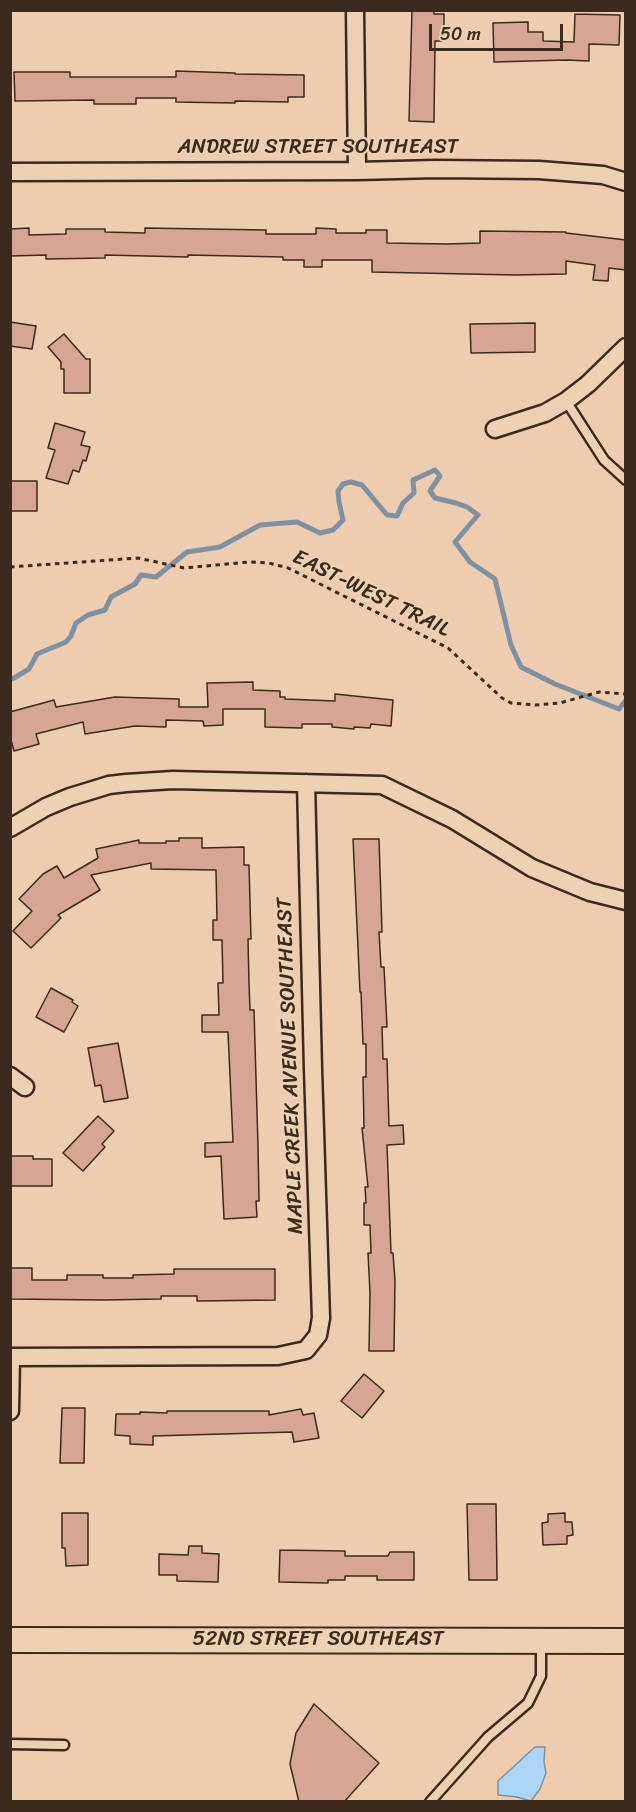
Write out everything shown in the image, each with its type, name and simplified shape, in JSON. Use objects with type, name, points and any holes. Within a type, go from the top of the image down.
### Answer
[{"type":"main road","name":"52ND STREET SOUTHEAST","points":[[10,1640],[626,1641]]},
{"type":"street","points":[[355,10],[357,171]]},
{"type":"street","name":"ANDREW STREET SOUTHEAST","points":[[10,172],[539,170],[603,175],[626,182]]},
{"type":"street","points":[[495,429],[544,413],[567,401],[626,347]]},
{"type":"street","points":[[10,828],[46,807],[109,785],[174,780],[382,785],[452,819],[532,868],[590,892],[626,901]]},
{"type":"street","name":"MAPLE CREEK AVENUE SOUTHEAST","points":[[11,1357],[278,1356],[306,1350],[318,1335],[321,1318],[306,783]]},
{"type":"street","points":[[10,1076],[25,1087]]},
{"type":"street","points":[[10,1411],[11,1357]]},
{"type":"lane","points":[[567,401],[604,460],[626,480]]},
{"type":"lane","points":[[430,1802],[488,1737],[528,1703],[541,1676],[541,1641]]},
{"type":"lane","points":[[10,1744],[64,1745]]},
{"type":"path","name":"EAST-WEST TRAIL","points":[[10,567],[138,558],[183,568],[249,561],[269,563],[288,568],[448,648],[502,698],[511,703],[536,705],[560,703],[599,692],[626,694]]},
{"type":"water","points":[[535,1747],[545,1747],[546,1773],[540,1789],[531,1801],[498,1795],[498,1781]]},
{"type":"building","points":[[412,10],[434,10],[434,14],[444,14],[444,41],[435,41],[434,122],[409,121]]},
{"type":"building","points":[[575,14],[620,15],[619,45],[589,44],[589,61],[494,62],[493,23],[528,22],[528,32],[543,32],[543,41],[574,42]]},
{"type":"building","points":[[176,71],[304,75],[304,97],[288,97],[288,102],[235,101],[235,103],[176,102],[176,98],[136,98],[136,104],[94,104],[94,100],[15,101],[14,72],[70,72],[70,77],[176,77]]},
{"type":"building","points":[[29,228],[29,235],[66,234],[66,229],[105,229],[105,232],[145,233],[145,228],[266,230],[266,234],[316,234],[316,228],[336,229],[336,233],[387,230],[387,243],[447,244],[480,243],[480,231],[566,232],[626,240],[626,270],[609,268],[608,281],[593,280],[595,265],[566,261],[566,274],[515,275],[372,272],[372,260],[322,260],[322,267],[304,267],[304,260],[283,260],[283,257],[105,255],[105,258],[46,259],[46,255],[10,256],[10,229]]},
{"type":"building","points":[[10,322],[36,326],[32,349],[10,346]]},
{"type":"building","points":[[535,323],[535,352],[471,353],[470,324]]},
{"type":"building","points":[[64,334],[86,359],[90,359],[90,393],[64,393],[64,369],[61,369],[61,362],[48,347]]},
{"type":"building","points":[[55,423],[85,432],[81,445],[90,447],[86,461],[83,460],[79,472],[73,470],[68,484],[46,478],[55,450],[48,448]]},
{"type":"building","points":[[10,481],[37,481],[37,511],[10,511]]},
{"type":"building","points":[[253,682],[253,690],[280,691],[280,697],[285,697],[285,699],[335,701],[335,694],[393,700],[391,726],[371,724],[370,728],[354,727],[354,729],[332,727],[332,724],[302,724],[302,728],[265,727],[265,709],[223,709],[223,725],[204,726],[203,721],[166,720],[166,727],[135,726],[85,734],[83,722],[36,734],[39,744],[14,751],[10,736],[10,712],[54,700],[56,707],[115,697],[179,699],[179,707],[208,707],[207,683]]},
{"type":"building","points":[[179,838],[202,838],[202,848],[244,847],[244,865],[249,865],[251,939],[248,939],[249,983],[250,1010],[254,1010],[259,1201],[256,1201],[257,1217],[224,1219],[221,1156],[205,1157],[205,1143],[233,1142],[228,1032],[202,1032],[202,1015],[219,1015],[218,983],[223,983],[222,940],[213,940],[213,920],[217,920],[216,870],[151,869],[151,863],[91,875],[100,890],[58,915],[61,918],[31,948],[13,931],[32,911],[19,899],[43,874],[57,866],[64,878],[98,858],[96,849],[139,840],[139,843],[166,843],[166,841],[179,841]]},
{"type":"building","points":[[353,839],[379,839],[382,932],[379,932],[381,967],[384,967],[387,1027],[382,1027],[383,1059],[387,1059],[389,1126],[403,1125],[404,1144],[387,1145],[391,1253],[393,1253],[395,1281],[394,1351],[369,1351],[368,1253],[371,1253],[370,1225],[364,1225],[365,1187],[368,1187],[362,1128],[364,1128],[363,1077],[366,1077],[366,1044],[363,1044]]},
{"type":"building","points":[[51,988],[73,1000],[72,1002],[78,1006],[64,1032],[36,1017]]},
{"type":"building","points":[[118,1043],[128,1098],[104,1102],[101,1085],[95,1086],[88,1048]]},
{"type":"building","points":[[98,1116],[114,1131],[102,1144],[105,1147],[83,1171],[63,1153]]},
{"type":"building","points":[[10,1156],[52,1159],[52,1186],[10,1186]]},
{"type":"building","points":[[10,1268],[32,1268],[32,1280],[67,1280],[67,1275],[133,1278],[133,1275],[174,1274],[174,1269],[275,1269],[275,1300],[197,1301],[197,1296],[103,1300],[10,1299]]},
{"type":"building","points":[[364,1374],[384,1391],[362,1418],[341,1401]]},
{"type":"building","points":[[62,1408],[85,1408],[84,1463],[60,1463]]},
{"type":"building","points":[[301,1409],[303,1415],[314,1413],[319,1438],[294,1442],[292,1432],[153,1436],[153,1445],[130,1444],[130,1436],[115,1435],[116,1414],[167,1413],[167,1411],[269,1411],[269,1415]]},
{"type":"building","points":[[467,1504],[496,1504],[497,1580],[469,1580]]},
{"type":"building","points":[[62,1513],[88,1513],[88,1565],[66,1566],[65,1548],[62,1548]]},
{"type":"building","points":[[565,1513],[565,1522],[572,1522],[573,1535],[567,1536],[567,1544],[543,1545],[542,1523],[548,1522],[548,1514]]},
{"type":"building","points":[[189,1546],[202,1546],[202,1553],[219,1554],[218,1582],[177,1581],[177,1575],[159,1575],[159,1554],[188,1555]]},
{"type":"building","points":[[280,1550],[345,1551],[345,1556],[388,1556],[390,1552],[414,1552],[414,1580],[377,1580],[377,1576],[345,1576],[345,1580],[328,1580],[328,1583],[279,1582]]},
{"type":"building","points":[[314,1704],[379,1763],[344,1802],[299,1802],[290,1764],[296,1733]]},
{"type":"waterway","points":[[10,679],[29,669],[37,654],[66,642],[76,623],[88,615],[105,610],[111,597],[135,584],[141,575],[156,577],[187,552],[220,547],[260,525],[297,522],[320,533],[333,530],[343,520],[338,491],[343,484],[351,482],[362,485],[387,515],[397,516],[403,503],[414,493],[413,480],[435,470],[440,476],[430,491],[435,498],[467,507],[478,515],[455,542],[470,562],[495,579],[511,645],[521,667],[555,684],[619,709],[626,700]]}]
